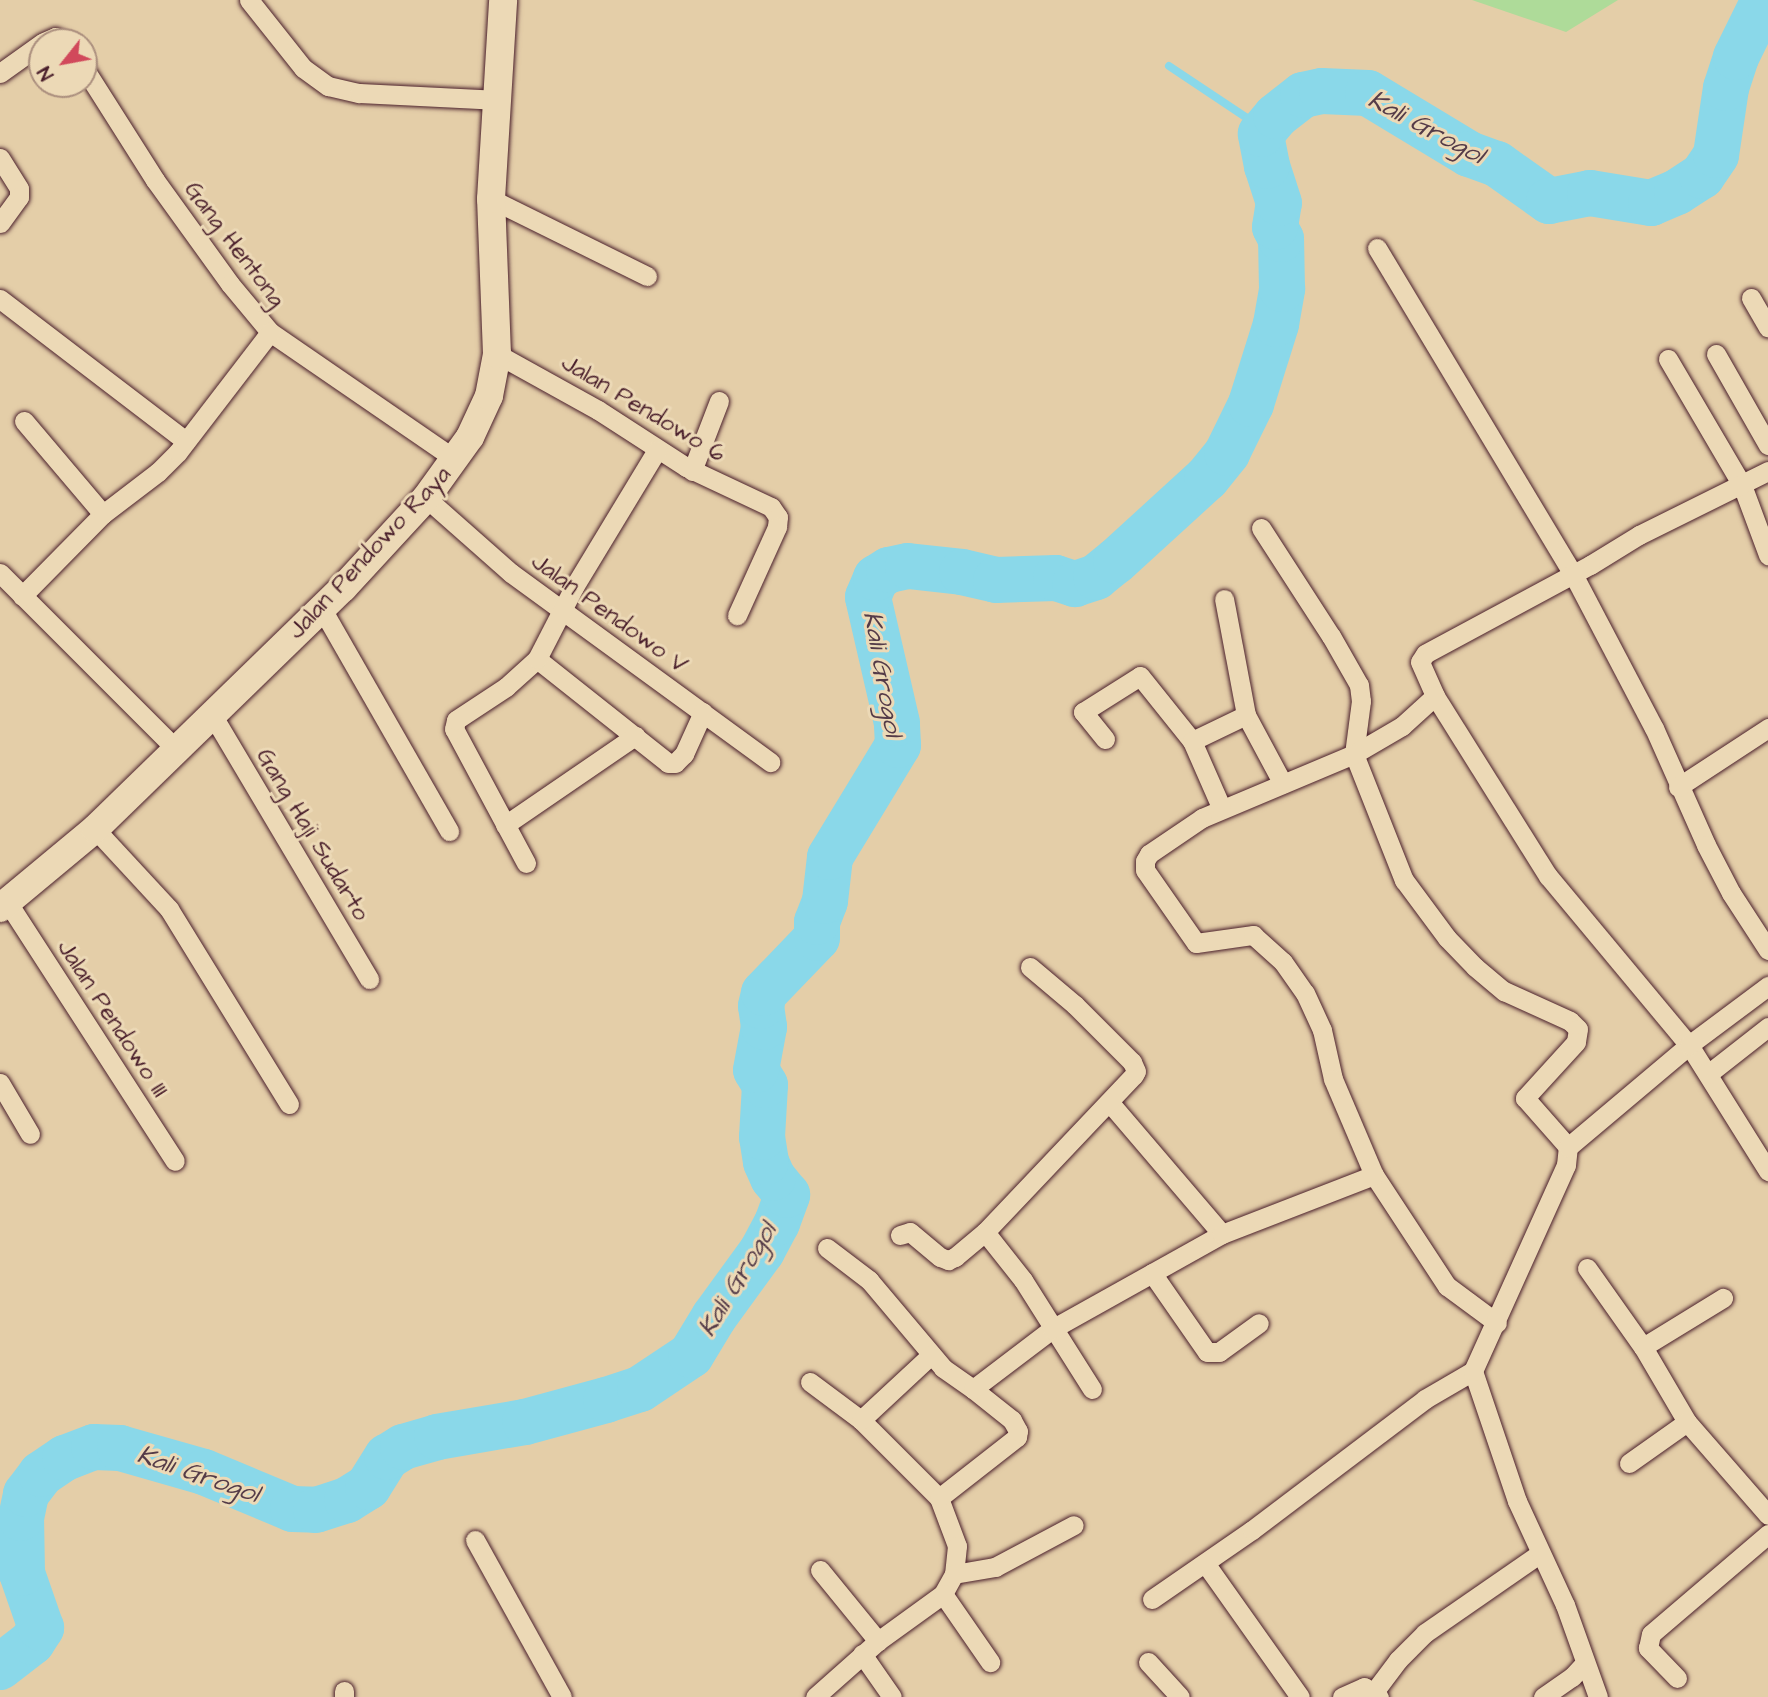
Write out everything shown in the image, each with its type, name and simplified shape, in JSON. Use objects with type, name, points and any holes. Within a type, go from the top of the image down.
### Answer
[{"type":"street","points":[[249,0],[303,68],[328,86],[359,93],[495,100]]},
{"type":"street","name":"Jalan Pendowo Raya","points":[[4,906],[95,829],[322,609],[426,498],[455,460],[485,408],[497,354],[491,199],[503,0]]},
{"type":"street","points":[[0,73],[28,53]]},
{"type":"street","name":"Gang Hentong","points":[[98,90],[155,180],[230,284],[270,332],[455,460]]},
{"type":"street","points":[[0,158],[19,189],[19,197],[0,223]]},
{"type":"street","points":[[491,199],[648,276]]},
{"type":"street","points":[[1377,248],[1573,574],[1654,728],[1678,787],[1731,893],[1768,950]]},
{"type":"street","points":[[1751,298],[1768,328]]},
{"type":"street","points":[[0,299],[186,441]]},
{"type":"street","points":[[22,596],[103,514],[158,472],[186,441],[270,332]]},
{"type":"street","name":"Jalan Pendowo 6","points":[[497,354],[598,410],[692,471],[771,506],[778,517],[777,527],[737,615]]},
{"type":"street","points":[[1716,354],[1768,446]]},
{"type":"street","points":[[1668,359],[1742,485],[1768,555]]},
{"type":"street","points":[[692,471],[719,401]]},
{"type":"street","points":[[24,421],[103,514]]},
{"type":"street","points":[[526,863],[454,729],[456,720],[506,687],[537,659],[562,608],[657,450]]},
{"type":"street","points":[[1768,471],[1639,535],[1425,654],[1420,662],[1435,696],[1548,876],[1689,1045],[1768,1171]]},
{"type":"street","name":"Jalan Pendowo V","points":[[426,498],[511,573],[770,762]]},
{"type":"street","points":[[1261,528],[1331,636],[1359,685],[1361,701],[1354,754],[1404,880],[1447,938],[1504,991],[1570,1021],[1578,1029],[1576,1042],[1525,1098],[1568,1147]]},
{"type":"street","points":[[0,573],[178,751]]},
{"type":"street","points":[[1224,599],[1246,715],[1283,784]]},
{"type":"street","points":[[322,609],[449,831]]},
{"type":"street","points":[[537,659],[635,736],[661,760],[675,763],[684,754],[703,712]]},
{"type":"street","points":[[1105,739],[1083,712],[1138,676],[1192,741],[1221,807]]},
{"type":"street","points":[[1435,696],[1402,726],[1354,754],[1221,807],[1149,854],[1144,861],[1145,870],[1196,943],[1253,935],[1283,962],[1305,993],[1322,1030],[1333,1079],[1374,1175],[1447,1286],[1497,1323]]},
{"type":"street","points":[[1192,741],[1246,715]]},
{"type":"street","name":"Gang Haji Sudarto","points":[[213,716],[369,979]]},
{"type":"street","points":[[1678,787],[1768,728]]},
{"type":"street","points":[[505,825],[635,736]]},
{"type":"street","points":[[95,829],[169,909],[289,1104]]},
{"type":"street","name":"Jalan Pendowo III","points":[[4,906],[175,1161]]},
{"type":"street","points":[[900,1235],[910,1232],[940,1257],[948,1260],[985,1232],[1134,1075],[1134,1066],[1075,1005],[1030,967]]},
{"type":"street","points":[[1152,1599],[1205,1563],[1425,1399],[1473,1371],[1497,1323],[1566,1165],[1568,1147],[1689,1045],[1768,986]]},
{"type":"street","points":[[1708,1074],[1768,1027]]},
{"type":"street","points":[[0,1083],[30,1134]]},
{"type":"street","points":[[1110,1103],[1222,1234]]},
{"type":"street","points":[[973,1389],[1052,1329],[1222,1234],[1374,1175]]},
{"type":"street","points":[[985,1232],[1023,1280],[1092,1389]]},
{"type":"street","points":[[827,1248],[869,1280],[931,1355],[1012,1420],[1018,1431],[1017,1437],[939,1498]]},
{"type":"street","points":[[1587,1268],[1643,1346],[1687,1422],[1768,1515]]},
{"type":"street","points":[[1152,1273],[1207,1352],[1219,1352],[1259,1323]]},
{"type":"street","points":[[1643,1346],[1723,1298]]},
{"type":"street","points":[[861,1420],[931,1355]]},
{"type":"street","points":[[1473,1371],[1496,1445],[1539,1554],[1565,1605],[1598,1697]]},
{"type":"street","points":[[810,1382],[861,1420],[939,1498],[957,1546],[954,1574],[943,1594],[878,1641],[815,1697]]},
{"type":"street","points":[[1629,1463],[1687,1422]]},
{"type":"street","points":[[954,1574],[995,1567],[1074,1525]]},
{"type":"street","points":[[1677,1678],[1648,1648],[1651,1634],[1768,1534]]},
{"type":"street","points":[[475,1540],[562,1697]]},
{"type":"street","points":[[1342,1697],[1359,1687],[1376,1695],[1398,1660],[1425,1633],[1539,1554]]},
{"type":"street","points":[[1205,1563],[1300,1697]]},
{"type":"street","points":[[820,1570],[878,1641]]},
{"type":"street","points":[[943,1594],[990,1662]]},
{"type":"street","points":[[862,1654],[892,1697]]},
{"type":"street","points":[[1148,1662],[1180,1697]]},
{"type":"street","points":[[1543,1697],[1572,1677],[1584,1664]]},
{"type":"green space","points":[[1472,0],[1618,0],[1566,32]]},
{"type":"waterway","name":"Kali Grogol","points":[[0,1667],[32,1642],[41,1628],[22,1573],[21,1518],[26,1494],[41,1474],[65,1458],[94,1447],[120,1448],[204,1472],[293,1509],[316,1510],[347,1500],[368,1487],[387,1457],[403,1447],[437,1437],[525,1422],[606,1400],[640,1389],[691,1355],[714,1317],[762,1251],[777,1223],[787,1195],[773,1178],[766,1162],[762,1137],[765,1085],[756,1070],[764,1027],[761,1006],[764,993],[817,938],[817,922],[825,901],[830,857],[898,745],[897,723],[868,597],[876,578],[889,570],[908,566],[962,572],[996,580],[1056,578],[1075,584],[1096,577],[1116,561],[1207,478],[1227,453],[1251,404],[1276,324],[1282,289],[1281,239],[1275,227],[1279,203],[1267,166],[1261,134],[1276,116],[1303,95],[1322,91],[1368,93],[1469,154],[1497,164],[1549,201],[1590,193],[1651,203],[1677,192],[1702,176],[1716,155],[1726,88],[1736,57],[1764,0]]},
{"type":"waterway","points":[[1169,66],[1247,118],[1266,127]]}]
